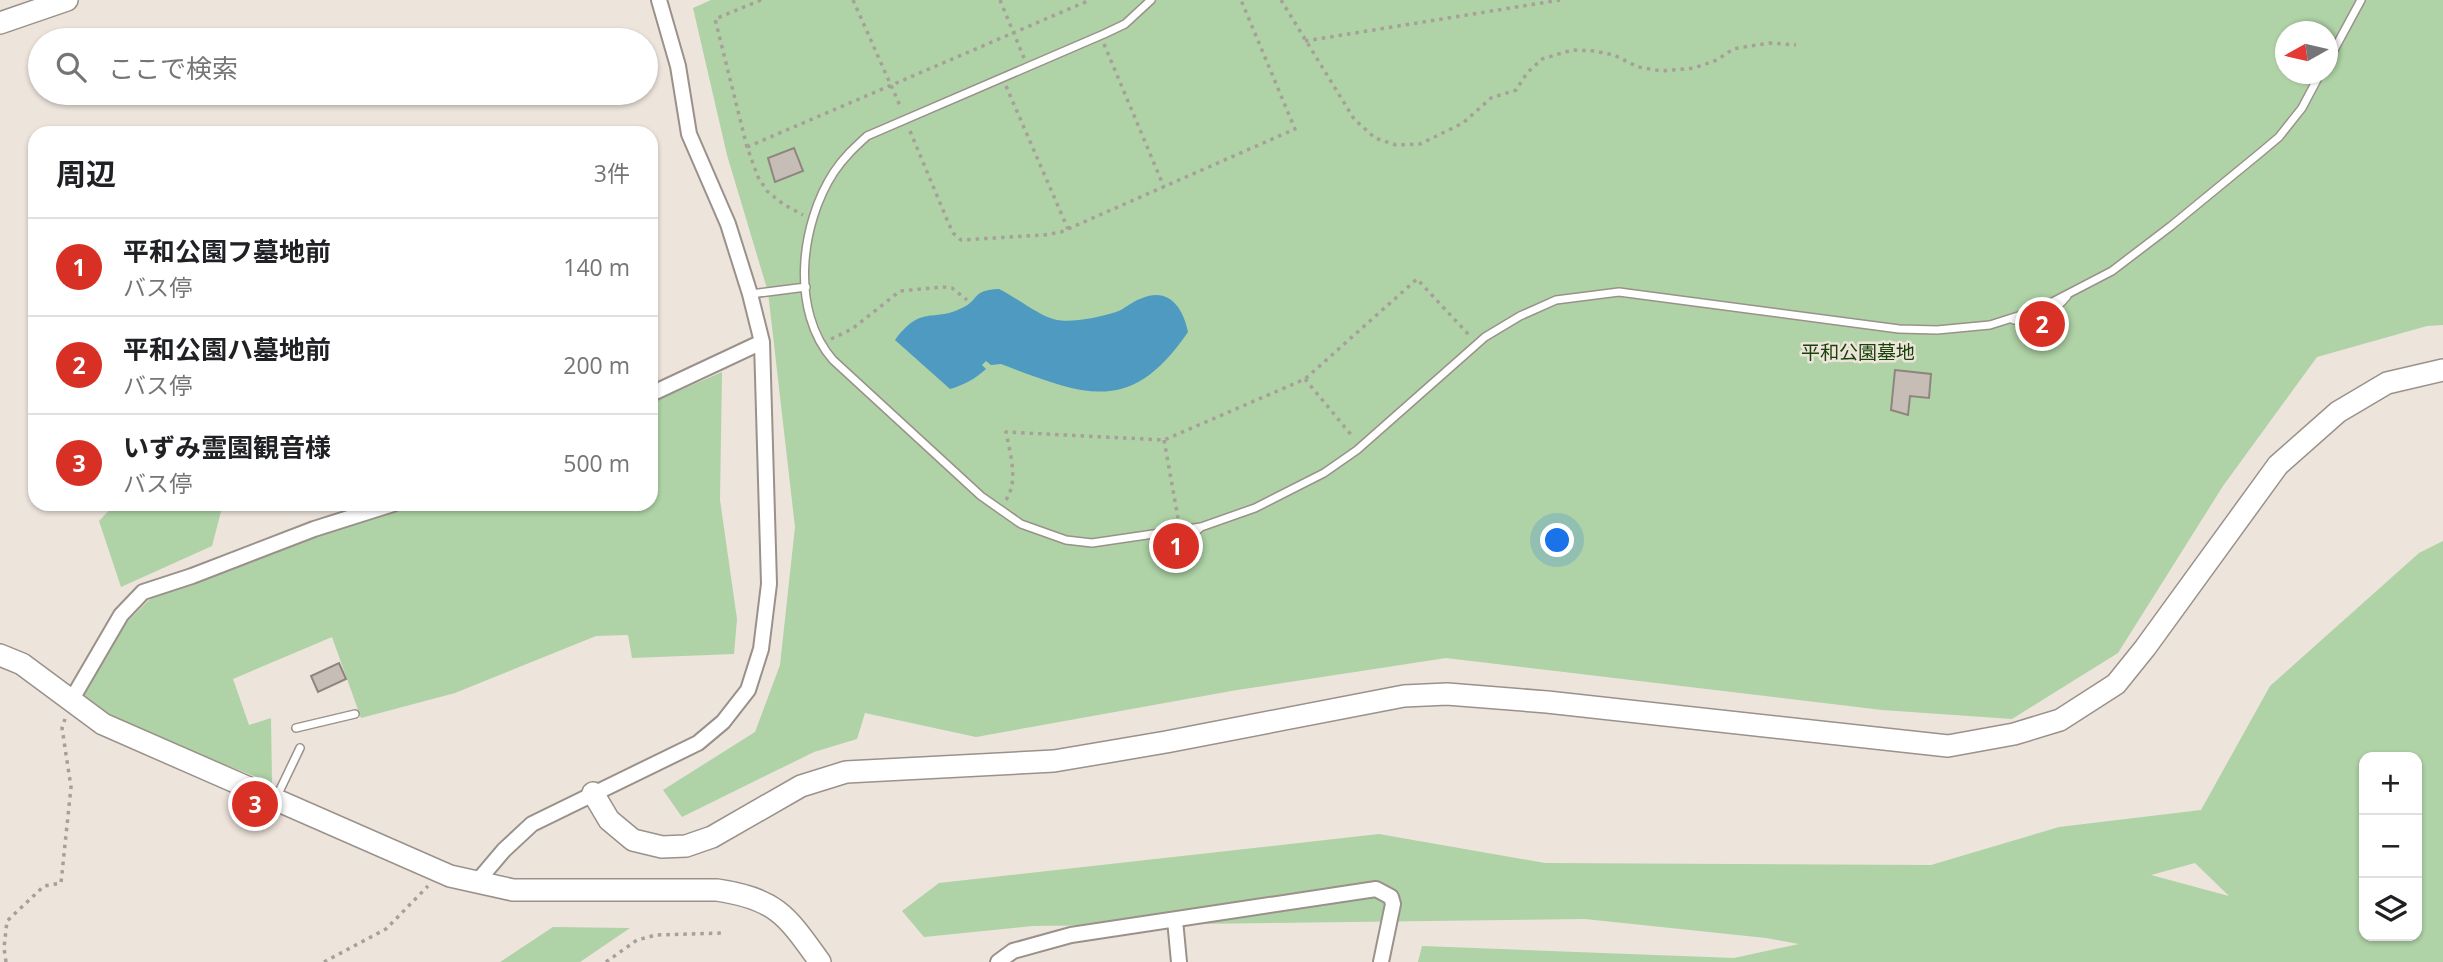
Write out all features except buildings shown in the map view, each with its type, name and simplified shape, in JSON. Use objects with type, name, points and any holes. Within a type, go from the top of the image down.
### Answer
[{"type":"street","points":[[0,23],[67,0]]},
{"type":"street","points":[[476,883],[503,850],[533,824],[698,743],[723,722],[748,690],[761,649],[769,584],[762,342],[728,224],[689,134],[678,66],[659,0]]},
{"type":"street","points":[[658,391],[762,342]]},
{"type":"street","points":[[593,793],[609,820],[633,840],[662,847],[686,846],[712,837],[801,786],[846,772],[1054,761],[1404,696],[1447,694],[1548,702],[1948,746],[2014,734],[2060,720],[2116,684],[2278,466],[2338,412],[2387,383],[2443,370]]},
{"type":"street","points":[[72,699],[121,615],[143,592],[371,511]]},
{"type":"street","points":[[0,655],[22,664],[103,724],[441,872],[476,883],[513,890],[717,890],[745,894],[770,905],[790,921],[820,962]]},
{"type":"street","points":[[998,962],[1013,951],[1071,935],[1376,889],[1391,897],[1393,904],[1381,962]]},
{"type":"street","points":[[1175,920],[1179,962]]},
{"type":"lane","points":[[1151,0],[1125,24],[1101,36],[867,136],[849,152],[829,181],[812,220],[807,246],[806,288],[814,333],[821,347],[917,438],[999,510],[1021,524],[1066,540],[1093,543],[1201,527],[1255,508],[1282,495],[1324,473],[1362,446],[1477,345],[1520,316],[1556,300],[1619,292],[1899,329],[1967,328],[2011,319],[2026,321],[2038,317],[2058,308],[2067,296],[2112,271],[2279,137],[2302,108],[2315,84]]},
{"type":"lane","points":[[2338,43],[2361,0]]},
{"type":"lane","points":[[750,294],[806,288]]},
{"type":"lane","points":[[1152,535],[1163,540],[1189,537],[1201,527]]},
{"type":"lane","points":[[296,728],[355,714]]},
{"type":"lane","points":[[275,800],[300,748]]},
{"type":"path","points":[[761,0],[715,19],[747,147],[758,177],[767,191],[783,204],[812,220]]},
{"type":"path","points":[[853,0],[947,222],[961,240],[1044,235],[1068,229],[1295,129],[1241,0]]},
{"type":"path","points":[[1000,0],[1028,66]]},
{"type":"path","points":[[747,147],[1090,0]]},
{"type":"path","points":[[1281,0],[1354,119],[1375,138],[1396,145],[1420,144],[1463,123],[1491,98],[1516,90],[1527,73],[1542,59],[1572,50],[1614,55],[1638,67],[1662,71],[1694,68],[1717,60],[1733,49],[1770,44],[1796,45]]},
{"type":"path","points":[[1305,41],[1560,0]]},
{"type":"path","points":[[1101,36],[1164,187]]},
{"type":"path","points":[[1002,77],[1068,229]]},
{"type":"path","points":[[999,510],[1010,494],[1013,471],[1006,432],[1164,440],[1305,379],[1417,279],[1477,345]]},
{"type":"path","points":[[821,347],[852,329],[900,291],[943,287],[952,289],[968,300]]},
{"type":"path","points":[[1305,379],[1362,446]]},
{"type":"path","points":[[1164,440],[1181,530]]},
{"type":"path","points":[[6,962],[7,921],[44,886],[61,883],[71,787],[62,727],[72,699]]},
{"type":"path","points":[[324,962],[386,929],[441,872]]},
{"type":"path","points":[[606,962],[637,940],[656,935],[724,933]]},
{"type":"green space","name":"平和公園墓地","points":[[711,0],[2443,0],[2443,325],[2427,326],[2317,357],[2223,486],[2118,653],[2012,719],[1882,710],[1446,658],[1237,690],[976,737],[865,713],[857,739],[814,752],[682,817],[663,790],[755,732],[780,665],[795,527],[768,292],[727,155],[693,8]]},
{"type":"green space","points":[[722,372],[720,500],[737,619],[734,654],[632,658],[628,635],[596,636],[455,693],[361,718],[332,637],[233,679],[249,725],[271,718],[272,783],[135,730],[82,697],[117,632],[152,597],[229,571],[319,532],[392,511],[658,511],[658,400]]},
{"type":"green space","points":[[108,511],[221,511],[212,546],[121,587],[99,521]]},
{"type":"green space","points":[[2443,541],[2443,962],[1418,962],[1422,946],[1734,958],[1799,944],[1766,938],[1585,919],[1032,926],[924,937],[902,911],[939,883],[1379,834],[1545,863],[1931,865],[2059,827],[2201,810],[2270,686],[2419,553]],"holes":[[[2195,863],[2229,896],[2151,875]]]},
{"type":"green space","points":[[553,927],[630,928],[580,962],[500,962]]},
{"type":"water","points":[[999,289],[1043,315],[1063,321],[1110,314],[1140,299],[1159,295],[1173,301],[1178,307],[1188,332],[1167,359],[1146,377],[1125,388],[1104,392],[1057,384],[1001,364],[991,365],[986,361],[982,365],[986,369],[982,373],[950,389],[895,340],[904,329],[920,318],[951,312],[968,305],[984,291]]},
{"type":"place","name":"平和公園ハ墓地前","points":[[2042,324]]},
{"type":"place","name":"平和公園フ墓地前","points":[[1176,546]]},
{"type":"place","name":"いずみ霊園観音様","points":[[255,804]]}]
